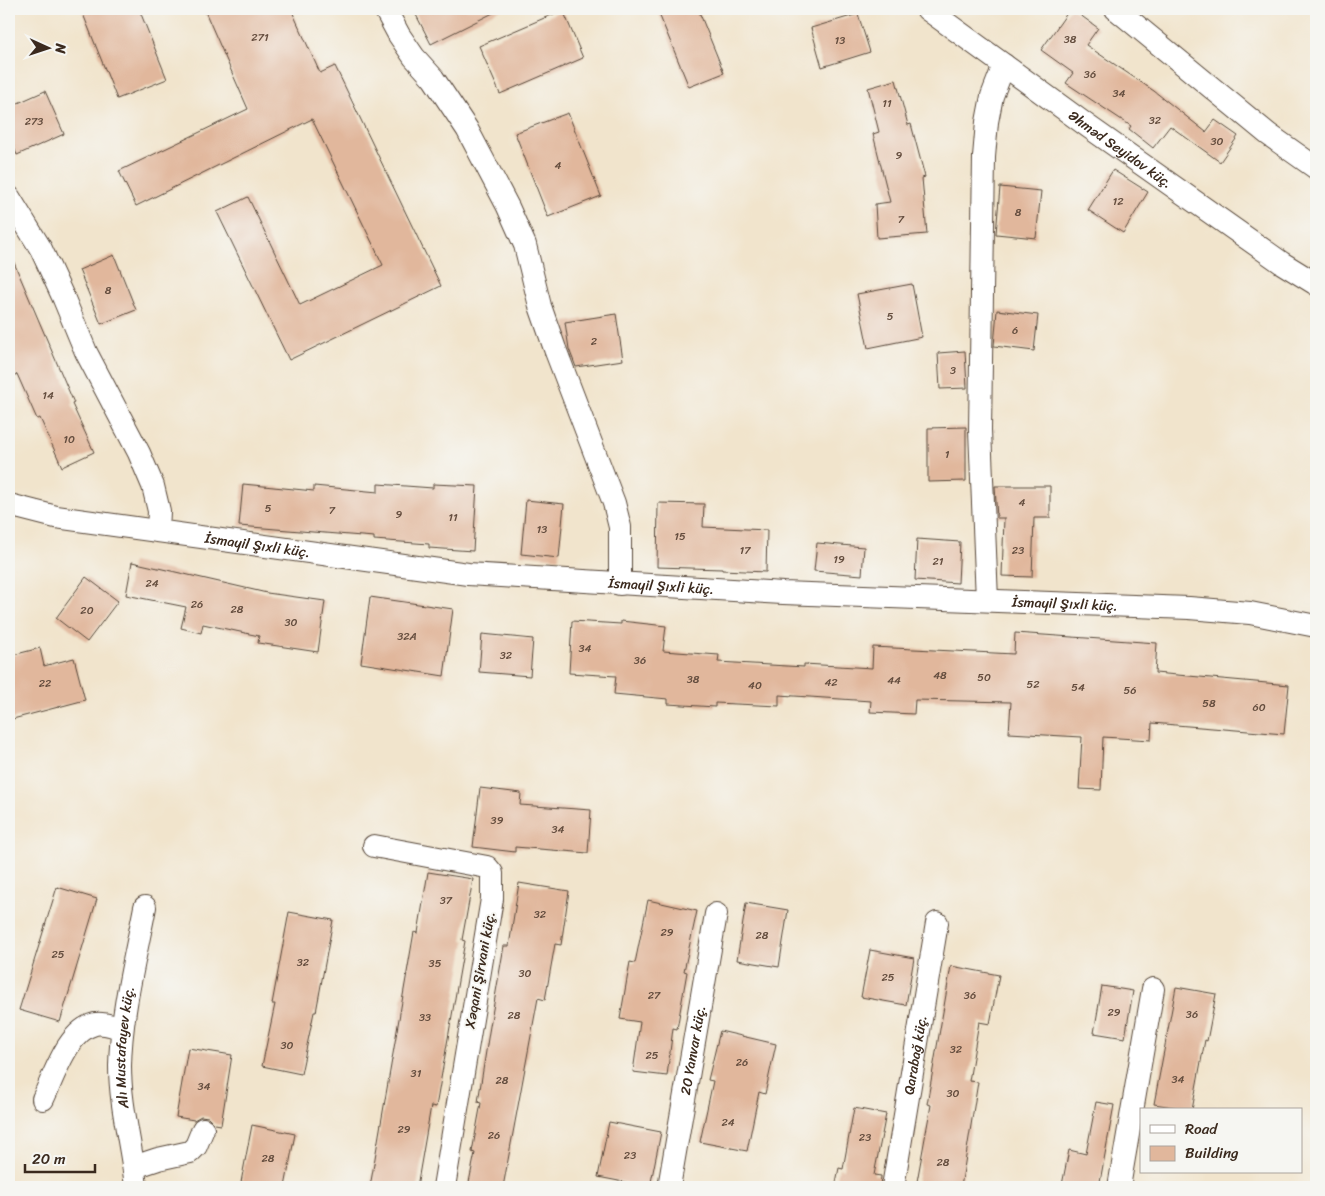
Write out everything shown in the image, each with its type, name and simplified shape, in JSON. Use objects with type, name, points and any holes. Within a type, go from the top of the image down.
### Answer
[{"type":"street","points":[[385,9],[414,57],[433,78],[467,130],[508,207],[525,245],[540,306],[552,341],[614,503],[620,527],[620,584]]},
{"type":"street","name":"Əhməd Seyidov küç.","points":[[927,9],[1282,263],[1316,284]]},
{"type":"street","points":[[1116,9],[1268,134],[1316,168]]},
{"type":"street","points":[[987,600],[980,430],[984,158],[987,122],[992,96],[1004,65]]},
{"type":"street","points":[[9,197],[41,249],[86,352],[139,453],[153,486],[159,511],[158,531]]},
{"type":"street","name":"İsmayil Şıxli küç.","points":[[9,505],[56,517],[468,574],[783,593],[1107,604],[1224,611],[1250,613],[1316,626]]},
{"type":"street","name":"Xəqani Şirvani küç.","points":[[374,846],[487,867],[492,873],[492,899],[444,1187]]},
{"type":"street","name":"Alı Mustafayev küç.","points":[[135,1177],[125,1122],[120,1067],[122,1028],[145,908]]},
{"type":"street","name":"20 Yanvar küç.","points":[[669,1187],[716,914]]},
{"type":"street","name":"Qarabağ küç.","points":[[893,1187],[937,924]]},
{"type":"street","points":[[1119,1187],[1152,989]]},
{"type":"street","points":[[43,1099],[70,1042],[82,1029],[97,1024],[122,1028]]},
{"type":"street","points":[[135,1177],[158,1159],[190,1152],[196,1146],[203,1129]]},
{"type":"building","points":[[81,9],[139,9],[167,79],[117,99]]},
{"type":"building","points":[[204,9],[291,9],[320,73],[335,66],[441,286],[289,360],[217,212],[248,197],[300,305],[383,265],[312,119],[136,206],[119,171],[248,109]]},
{"type":"building","points":[[413,9],[501,9],[431,44]]},
{"type":"building","points":[[657,9],[698,9],[724,73],[689,87]]},
{"type":"building","points":[[1070,9],[1098,28],[1086,45],[1154,91],[1206,132],[1215,120],[1238,136],[1220,162],[1170,126],[1153,148],[1129,129],[1131,126],[1066,83],[1073,73],[1041,50]]},
{"type":"building","points":[[563,10],[583,58],[500,94],[479,46]]},
{"type":"building","points":[[858,14],[870,52],[822,67],[811,28]]},
{"type":"building","points":[[896,80],[908,125],[911,124],[925,177],[922,178],[927,234],[877,238],[875,204],[890,202],[873,134],[879,132],[868,88]]},
{"type":"building","points":[[45,91],[64,134],[17,155],[9,135],[9,107]]},
{"type":"building","points":[[568,113],[601,196],[548,217],[515,133]]},
{"type":"building","points":[[1113,170],[1148,192],[1123,233],[1088,210]]},
{"type":"building","points":[[1000,187],[1041,191],[1036,238],[996,234]]},
{"type":"building","points":[[9,251],[74,403],[72,404],[94,452],[62,467],[40,418],[37,419],[17,374],[9,378]]},
{"type":"building","points":[[114,255],[136,310],[101,324],[79,270]]},
{"type":"building","points":[[912,284],[922,337],[868,348],[857,294]]},
{"type":"building","points":[[997,310],[1038,315],[1034,351],[994,346]]},
{"type":"building","points":[[616,314],[623,360],[576,367],[569,349],[565,322]]},
{"type":"building","points":[[965,351],[967,388],[940,389],[938,353]]},
{"type":"building","points":[[966,427],[966,481],[928,482],[928,428]]},
{"type":"building","points":[[243,484],[314,491],[314,486],[378,492],[378,484],[433,488],[433,484],[477,486],[473,551],[429,548],[429,544],[374,540],[374,537],[239,526]]},
{"type":"building","points":[[995,486],[1050,486],[1050,518],[1034,518],[1032,577],[1002,576],[1004,518],[997,518]]},
{"type":"building","points":[[526,500],[564,504],[559,558],[521,554]]},
{"type":"building","points":[[658,503],[704,504],[703,527],[767,530],[766,572],[657,567]]},
{"type":"building","points":[[917,539],[960,542],[958,583],[915,580]]},
{"type":"building","points":[[817,543],[864,547],[862,575],[814,571]]},
{"type":"building","points":[[132,562],[267,593],[325,601],[318,652],[258,643],[259,636],[203,624],[201,633],[181,628],[186,607],[126,595]]},
{"type":"building","points":[[86,577],[118,601],[87,642],[56,618]]},
{"type":"building","points":[[370,597],[453,609],[444,676],[361,663]]},
{"type":"building","points":[[572,621],[621,624],[621,621],[666,626],[663,651],[719,655],[718,662],[804,667],[804,664],[872,668],[873,647],[1014,654],[1015,633],[1157,643],[1155,673],[1289,685],[1284,734],[1152,723],[1151,740],[1103,737],[1101,790],[1079,789],[1082,737],[1009,733],[1011,702],[915,700],[914,714],[870,712],[871,701],[779,695],[779,706],[715,703],[715,707],[668,704],[668,699],[614,694],[616,676],[569,673]]},
{"type":"building","points":[[482,634],[533,639],[530,676],[479,672]]},
{"type":"building","points":[[40,648],[44,666],[74,658],[85,700],[9,720],[9,656]]},
{"type":"building","points":[[480,788],[521,793],[520,805],[591,810],[588,853],[515,847],[515,852],[473,847]]},
{"type":"building","points":[[428,872],[473,879],[462,940],[465,941],[436,1107],[431,1106],[417,1187],[370,1187],[414,932],[418,933]]},
{"type":"building","points":[[519,883],[569,891],[561,945],[555,944],[545,1000],[538,998],[503,1187],[468,1187],[475,1153],[472,1152],[481,1103],[478,1102],[489,1032],[504,946],[509,946]]},
{"type":"building","points":[[57,887],[97,899],[60,1022],[19,1010]]},
{"type":"building","points":[[648,900],[697,911],[684,971],[687,972],[677,1029],[673,1028],[667,1076],[633,1072],[640,1022],[620,1019],[630,962],[635,963]]},
{"type":"building","points":[[746,903],[788,910],[779,967],[737,960]]},
{"type":"building","points":[[289,912],[333,920],[316,1012],[314,1012],[301,1074],[262,1066],[275,1004],[272,1004]]},
{"type":"building","points":[[870,950],[914,958],[906,1005],[861,997]]},
{"type":"building","points":[[951,966],[999,975],[990,1024],[979,1022],[969,1081],[978,1082],[961,1187],[916,1187],[931,1105],[927,1104]]},
{"type":"building","points":[[1102,986],[1133,991],[1125,1038],[1094,1033]]},
{"type":"building","points":[[1176,987],[1216,994],[1192,1108],[1154,1104]]},
{"type":"building","points":[[720,1031],[776,1044],[765,1094],[759,1092],[747,1151],[700,1142],[713,1081],[708,1080]]},
{"type":"building","points":[[188,1048],[232,1055],[221,1125],[215,1124],[208,1117],[201,1116],[194,1120],[176,1117]]},
{"type":"building","points":[[1096,1102],[1114,1105],[1099,1187],[1062,1185],[1069,1150],[1086,1154]]},
{"type":"building","points":[[854,1108],[886,1114],[874,1175],[881,1176],[880,1187],[835,1187],[839,1168],[843,1169]]},
{"type":"building","points":[[609,1122],[661,1132],[650,1187],[598,1177]]},
{"type":"building","points":[[252,1125],[295,1134],[285,1187],[245,1187],[245,1183],[241,1182]]}]
